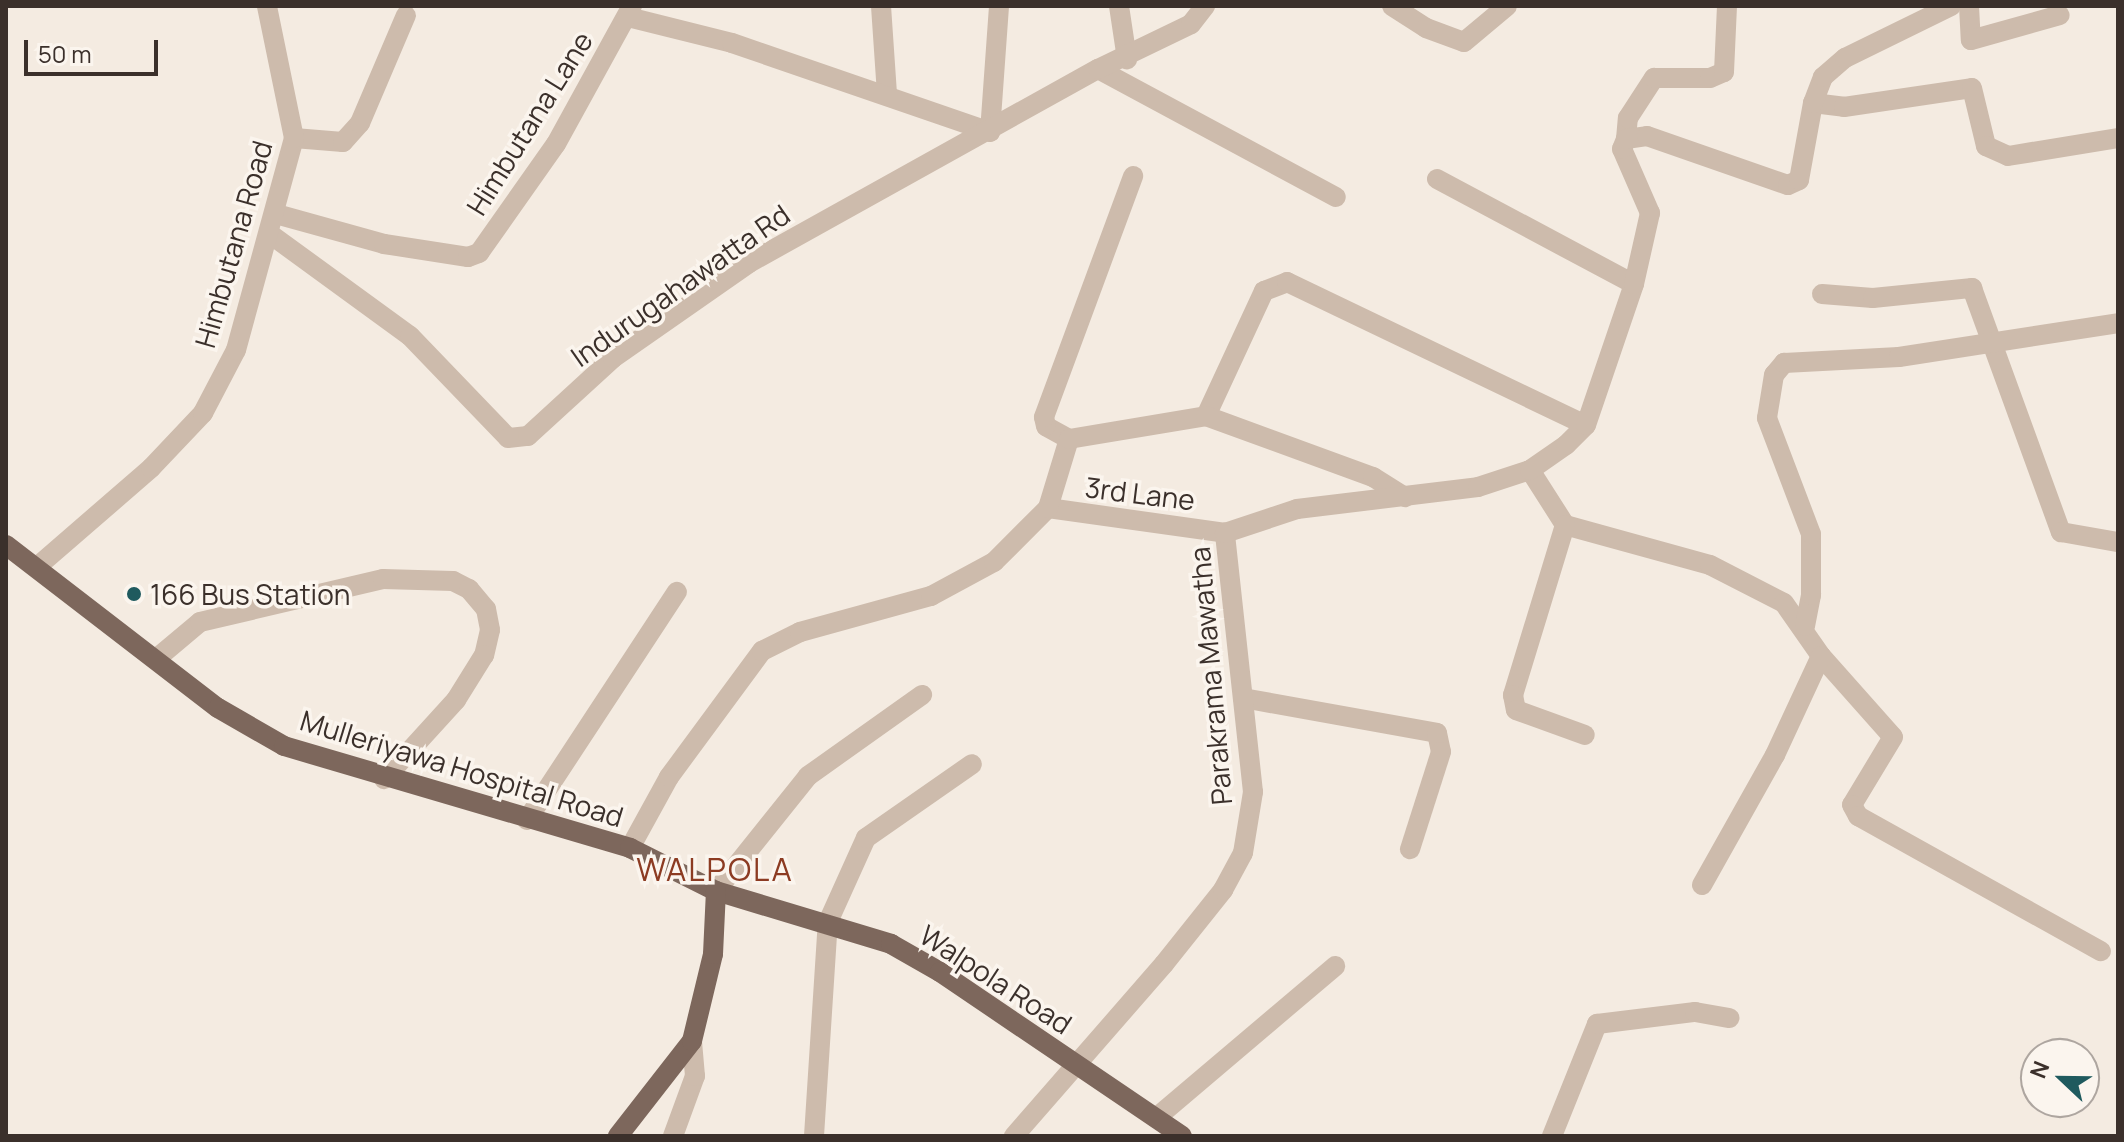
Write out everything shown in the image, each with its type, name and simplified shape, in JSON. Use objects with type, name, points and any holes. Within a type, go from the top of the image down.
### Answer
[{"type":"main road","name":"Mulleriyawa Hospital Road","points":[[6,545],[38,566],[218,708],[284,746],[384,779],[630,848],[716,891]]},
{"type":"main road","name":"Walpola Road","points":[[716,891],[828,922],[891,944],[940,972],[1182,1136]]},
{"type":"main road","points":[[618,1136],[692,1041],[713,954],[716,891]]},
{"type":"street","name":"Himbutana Road","points":[[38,566],[151,468],[203,413],[236,350],[273,224],[294,138],[267,6]]},
{"type":"street","points":[[881,6],[887,95]]},
{"type":"street","points":[[630,12],[732,43],[990,132],[999,6]]},
{"type":"street","points":[[1119,6],[1127,59]]},
{"type":"street","name":"Indurugahawatta Rd","points":[[273,224],[410,336],[508,438],[528,436],[613,358],[749,263],[990,132],[1098,69],[1127,59],[1191,24],[1205,6]]},
{"type":"street","points":[[1392,6],[1464,42],[1507,6]]},
{"type":"street","points":[[1206,416],[1264,291],[1287,282],[1586,425],[1634,284],[1650,213],[1622,149],[1628,118],[1654,78],[1710,78],[1724,72],[1727,6]]},
{"type":"street","points":[[1626,139],[1647,136],[1788,185],[1799,180],[1813,103],[1823,77],[1845,58],[1951,6]]},
{"type":"street","points":[[1969,6],[1971,40],[2060,15]]},
{"type":"street","name":"Himbutana Lane","points":[[273,224],[468,257],[479,253],[556,144],[630,12]]},
{"type":"street","points":[[294,138],[343,142],[360,123],[406,15]]},
{"type":"street","points":[[1098,69],[1336,197]]},
{"type":"street","points":[[1813,103],[1844,107],[1972,88],[1986,146],[2008,156],[2118,138]]},
{"type":"street","points":[[1133,176],[1044,417],[1046,426],[1069,439],[1206,416],[1373,477],[1405,497]]},
{"type":"street","points":[[1437,179],[1634,284]]},
{"type":"street","points":[[1822,294],[1873,298],[1972,288],[2061,532],[2118,542]]},
{"type":"street","points":[[1805,626],[1811,595],[1811,534],[1767,418],[1774,375],[1784,363],[1899,357],[2118,323]]},
{"type":"street","name":"Parakrama Mawatha","points":[[1014,1136],[1078,1066],[1223,890],[1243,853],[1253,792],[1225,533],[1297,509],[1478,487],[1530,470],[1586,425]]},
{"type":"street","points":[[630,848],[669,777],[762,651],[800,632],[895,609],[964,582],[994,562],[1048,508],[1069,439]]},
{"type":"street","points":[[1530,470],[1565,525],[1710,565],[1784,603],[1805,626],[1821,656],[1893,737],[1852,805],[1858,816],[2101,951]]},
{"type":"street","name":"3rd Lane","points":[[1048,508],[1225,533]]},
{"type":"street","points":[[1565,525],[1513,695],[1516,710],[1585,735]]},
{"type":"street","points":[[156,659],[200,622],[383,579],[453,581],[469,589],[486,609],[490,630],[484,655],[456,700],[384,779]]},
{"type":"street","points":[[527,820],[677,592]]},
{"type":"street","points":[[1702,885],[1775,755],[1821,656]]},
{"type":"street","points":[[716,891],[808,776],[922,695]]},
{"type":"street","points":[[1243,698],[1437,733],[1441,752],[1410,849]]},
{"type":"street","points":[[814,1136],[828,922],[866,838],[972,764]]},
{"type":"street","points":[[1156,1118],[1335,966]]},
{"type":"street","points":[[1552,1136],[1597,1024],[1695,1012],[1729,1018]]},
{"type":"street","points":[[673,1136],[695,1076],[692,1041]]},
{"type":"place","name":"166 Bus Station","points":[[134,594]]},
{"type":"district","name":"WALPOLA","points":[[715,869]]}]
